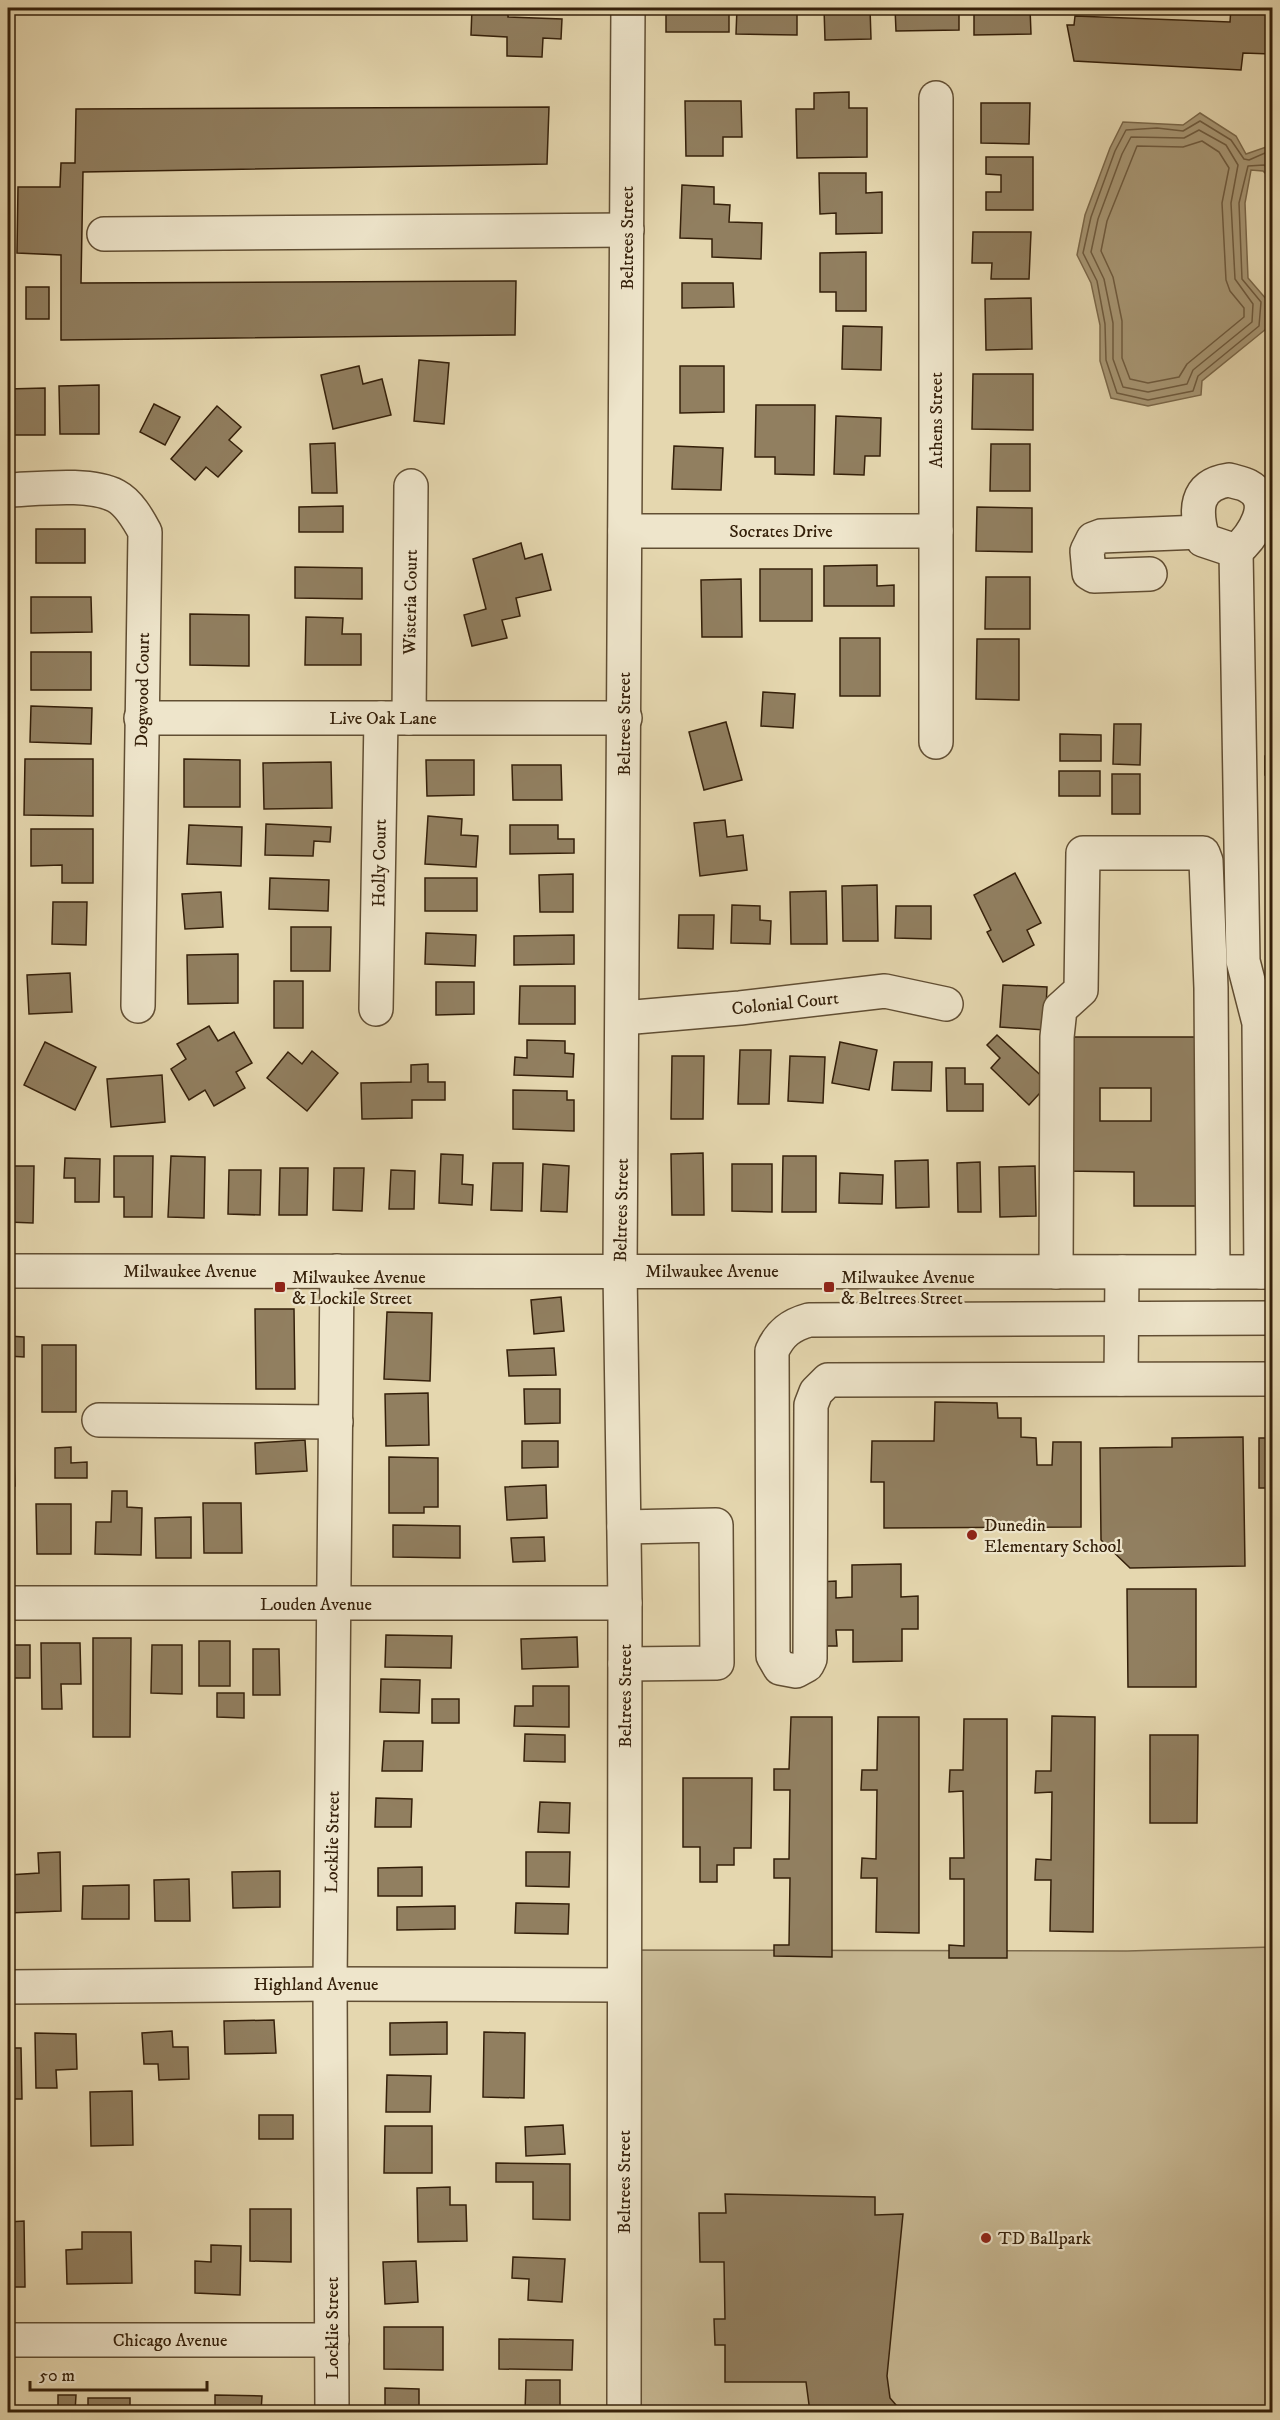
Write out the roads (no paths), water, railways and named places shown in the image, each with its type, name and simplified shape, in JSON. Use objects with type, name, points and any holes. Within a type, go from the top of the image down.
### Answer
[{"type":"street","name":"Beltrees Street","points":[[624,2412],[625,1603],[620,1271],[628,8]]},
{"type":"street","name":"Athens Street","points":[[936,98],[936,742]]},
{"type":"street","points":[[104,234],[627,230]]},
{"type":"street","points":[[1236,551],[1203,540],[1199,504],[1205,490],[1216,482],[1229,480],[1248,486],[1258,494],[1261,510],[1256,530],[1236,551],[1243,961],[1259,1023],[1267,1272]]},
{"type":"street","name":"Wisteria Court","points":[[395,718],[411,486]]},
{"type":"street","name":"Dogwood Court","points":[[8,490],[94,489],[117,496],[135,514],[145,532],[138,1006]]},
{"type":"street","name":"Socrates Drive","points":[[626,531],[936,531]]},
{"type":"street","points":[[1150,573],[1094,576],[1089,573],[1087,550],[1093,539],[1101,536],[1201,532]]},
{"type":"street","name":"Live Oak Lane","points":[[141,718],[625,718]]},
{"type":"street","name":"Holly Court","points":[[376,1009],[395,718]]},
{"type":"street","points":[[1056,1272],[1057,1037],[1060,1009],[1081,990],[1083,853],[1203,853],[1206,861],[1211,988],[1213,1272]]},
{"type":"street","name":"Colonial Court","points":[[623,1018],[885,992],[946,1004]]},
{"type":"street","name":"Milwaukee Avenue","points":[[8,1271],[1267,1272]]},
{"type":"street","name":"Locklie Street","points":[[332,2412],[330,1984],[336,1604],[337,1271]]},
{"type":"street","points":[[1121,1379],[1122,1272]]},
{"type":"street","points":[[1272,1318],[809,1320],[787,1329],[777,1340],[772,1351],[773,1656],[780,1668],[796,1671],[807,1665],[810,1659],[811,1405],[816,1392],[828,1380],[1272,1379]]},
{"type":"street","points":[[99,1420],[336,1422]]},
{"type":"street","points":[[624,1527],[716,1525],[717,1651],[717,1663],[625,1664]]},
{"type":"street","name":"Louden Avenue","points":[[8,1603],[625,1603]]},
{"type":"street","name":"Highland Avenue","points":[[8,1987],[330,1984],[624,1985]]},
{"type":"street","name":"Chicago Avenue","points":[[8,2340],[332,2340]]},
{"type":"water","points":[[1200,113],[1236,136],[1246,154],[1272,145],[1272,180],[1263,171],[1251,170],[1245,203],[1248,278],[1267,300],[1266,329],[1202,381],[1201,395],[1148,406],[1111,398],[1100,361],[1100,325],[1091,283],[1077,255],[1085,215],[1110,148],[1123,122],[1183,125]]},
{"type":"place","name":"Milwaukee Avenue & Lockile Street","points":[[280,1287]]},
{"type":"place","name":"Milwaukee Avenue & Beltrees Street","points":[[829,1287]]},
{"type":"place","name":"Dunedin Elementary School","points":[[972,1535]]},
{"type":"place","name":"TD Ballpark","points":[[986,2238]]}]
